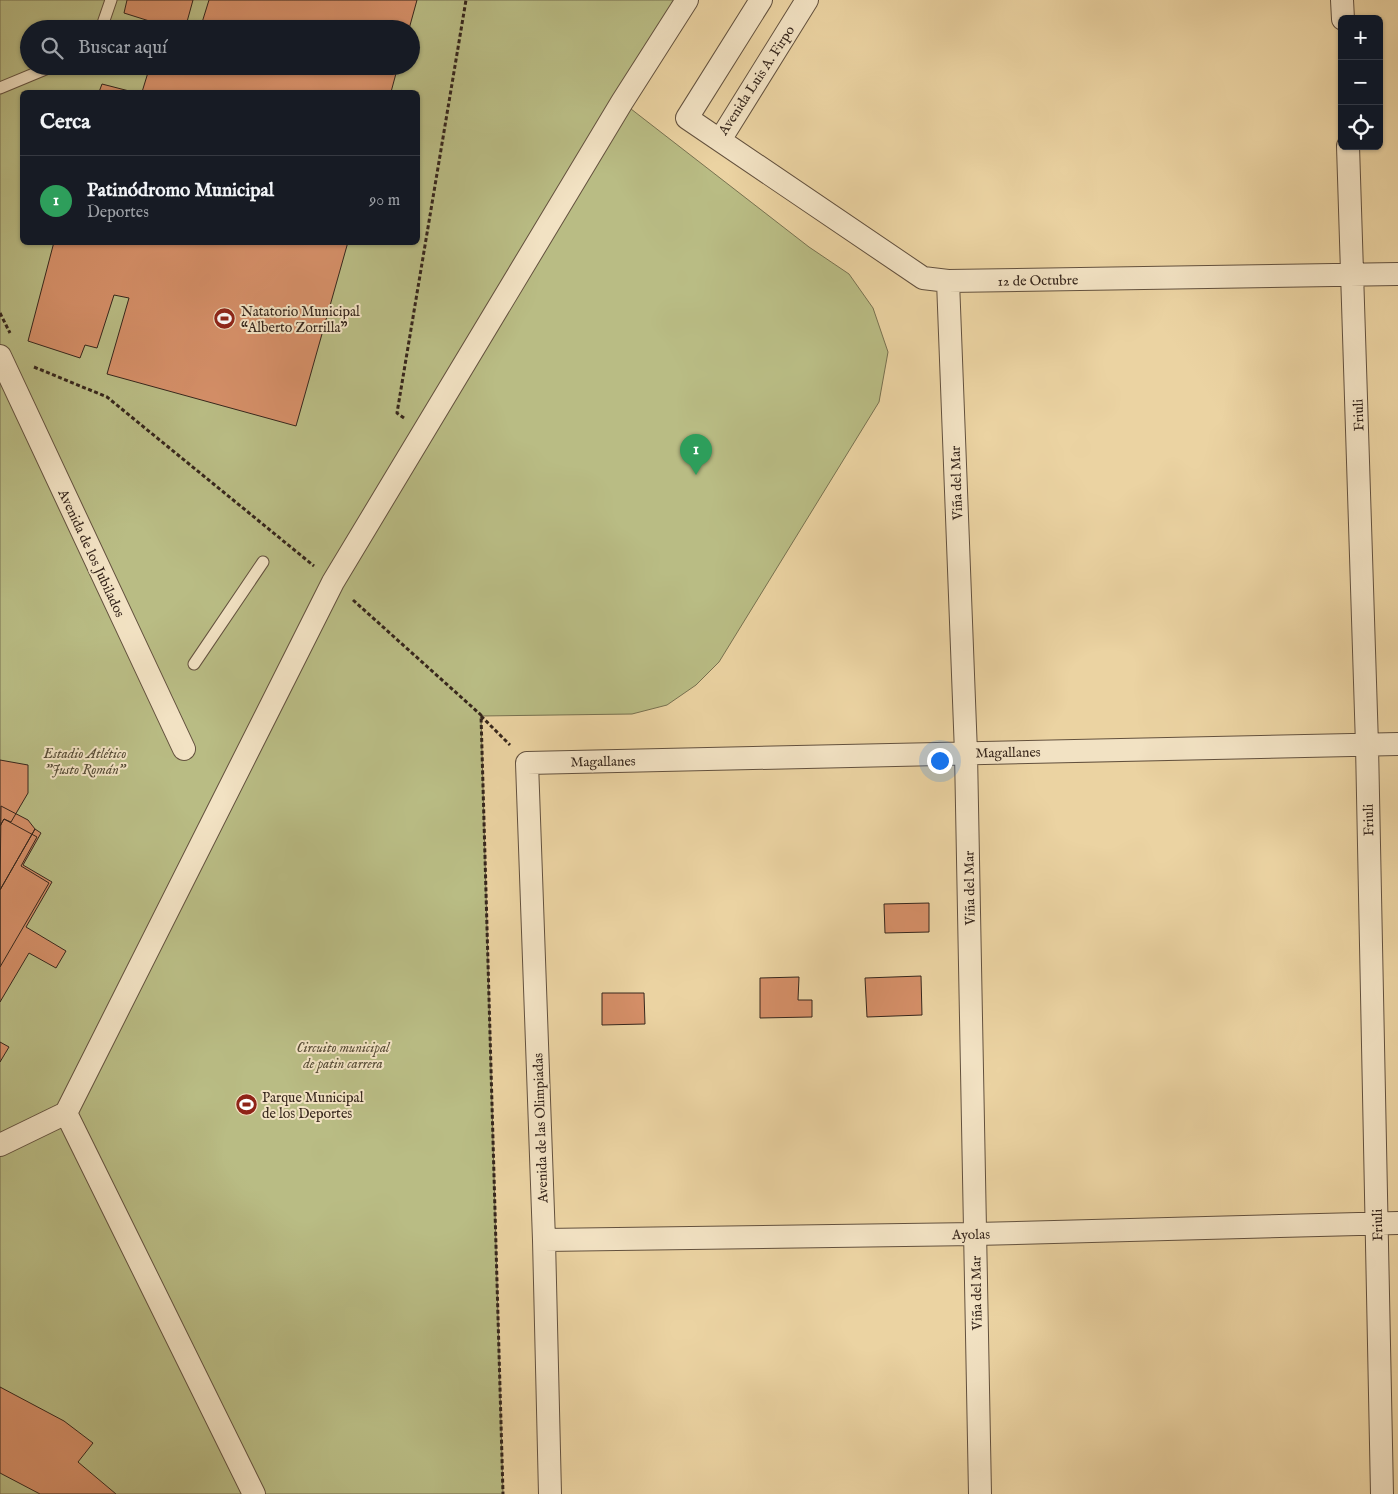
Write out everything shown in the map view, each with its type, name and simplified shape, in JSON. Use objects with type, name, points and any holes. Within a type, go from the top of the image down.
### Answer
[{"type":"street","points":[[0,1145],[66,1114],[333,582],[617,110],[687,0]]},
{"type":"street","name":"Avenida Luis A. Firpo","points":[[761,0],[687,118],[720,140],[807,0]]},
{"type":"street","points":[[1342,0],[1343,15]]},
{"type":"street","name":"12 de Octubre","points":[[720,140],[923,278],[948,282],[1398,274]]},
{"type":"street","name":"Friuli","points":[[1348,150],[1354,275],[1366,744],[1388,1223],[1382,1494]]},
{"type":"street","name":"Viña del Mar","points":[[948,282],[966,753],[980,1494]]},
{"type":"street","name":"Avenida de los Jubilados","points":[[6,347],[184,749]]},
{"type":"street","name":"Magallanes","points":[[527,763],[1398,744]]},
{"type":"street","name":"Avenida de las Olimpiadas","points":[[527,763],[544,1240],[550,1494]]},
{"type":"street","points":[[66,1114],[254,1494]]},
{"type":"street","name":"Ayolas","points":[[544,1240],[975,1234],[1388,1223]]},
{"type":"lane","points":[[104,20],[111,0]]},
{"type":"lane","points":[[0,88],[31,75]]},
{"type":"lane","points":[[194,664],[263,562]]},
{"type":"path","points":[[424,431],[397,413],[466,0]]},
{"type":"path","points":[[0,313],[6,347]]},
{"type":"path","points":[[24,363],[107,397],[333,582],[481,715],[527,763]]},
{"type":"path","points":[[481,715],[503,1494]]},
{"type":"green space","name":"Parque Municipal de los Deportes","points":[[0,0],[687,0],[622,102],[809,247],[849,274],[873,308],[888,352],[879,402],[719,662],[696,685],[667,705],[632,714],[481,716],[503,1494],[0,1494]]},
{"type":"building","points":[[127,0],[193,0],[187,20],[146,20],[124,13]]},
{"type":"building","points":[[209,0],[417,0],[411,20],[203,20]]},
{"type":"building","points":[[147,75],[396,75],[392,90],[143,90]]},
{"type":"building","points":[[102,84],[125,90],[100,90]]},
{"type":"building","name":"Natatorio Municipal “Alberto Zorrilla”","points":[[53,245],[347,245],[296,426],[107,374],[129,298],[114,295],[97,348],[85,345],[80,358],[28,341]]},
{"type":"building","points":[[0,760],[28,765],[28,793],[11,822],[4,819],[0,826]]},
{"type":"building","points":[[1,806],[28,820],[35,829],[0,890]]},
{"type":"building","points":[[4,819],[37,837],[21,866],[49,883],[0,967],[0,826]]},
{"type":"building","points":[[35,829],[41,833],[23,865],[52,882],[26,927],[66,951],[56,968],[29,953],[0,1002],[0,890]]},
{"type":"building","points":[[929,903],[929,932],[885,933],[884,904]]},
{"type":"building","points":[[921,976],[922,1015],[867,1017],[865,978]]},
{"type":"building","points":[[799,977],[798,1000],[812,1000],[812,1017],[760,1018],[760,978]]},
{"type":"building","points":[[602,993],[644,993],[645,1024],[602,1025]]},
{"type":"building","points":[[0,1042],[9,1047],[0,1062]]},
{"type":"building","points":[[0,1387],[64,1421],[93,1443],[78,1462],[116,1494],[40,1494],[0,1473]]},
{"type":"place","name":"Natatorio Municipal “Alberto Zorrilla”","points":[[225,319]]},
{"type":"place","name":"Patinódromo Municipal","points":[[696,475]]},
{"type":"place","name":"Parque Municipal de los Deportes","points":[[246,1105]]},
{"type":"park label","name":"Estadio Atlético \"Justo Román\"","points":[[85,762]]},
{"type":"park label","name":"Circuito municipal de patin carrera","points":[[343,1056]]}]
